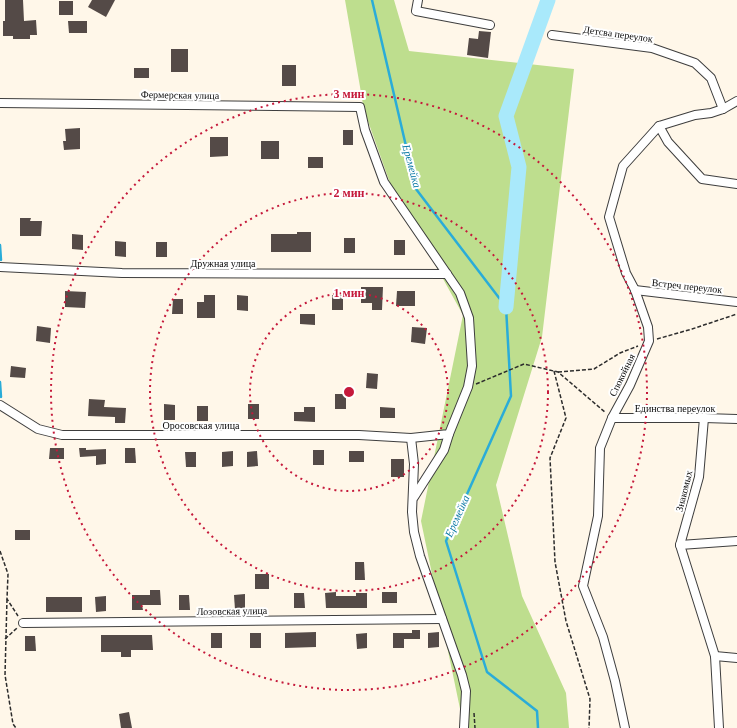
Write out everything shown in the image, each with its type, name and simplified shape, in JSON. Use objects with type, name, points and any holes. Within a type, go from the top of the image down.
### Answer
[{"type":"street","points":[[418,0],[416,11],[490,25]]},
{"type":"street","name":"Детсва переулок","points":[[552,35],[652,48],[695,63],[711,78],[723,109]]},
{"type":"street","points":[[737,101],[723,109],[711,113],[695,115],[659,126],[668,142],[702,179],[737,184]]},
{"type":"street","name":"Фермерская улица","points":[[0,102],[360,107],[365,130],[384,182],[447,274]]},
{"type":"street","name":"Спокойная","points":[[625,728],[615,681],[603,637],[583,586],[598,516],[600,448],[612,418],[630,385],[649,341],[648,327],[635,290],[626,273],[609,217],[623,166],[659,126]]},
{"type":"street","name":"Дружная улица","points":[[0,267],[122,273],[447,274]]},
{"type":"street","points":[[413,498],[444,450],[448,434],[468,387],[472,366],[469,318],[460,293],[447,274]]},
{"type":"street","name":"Встреч переулок","points":[[635,290],[737,302]]},
{"type":"street","name":"Оросовская улица","points":[[0,405],[38,429],[62,435],[359,435],[411,438],[448,434]]},
{"type":"street","name":"Единства переулок","points":[[612,418],[704,418],[737,420]]},
{"type":"street","name":"Знакомых","points":[[680,545],[699,477],[704,418]]},
{"type":"street","points":[[411,438],[414,464],[412,512],[415,538],[462,675],[466,691],[464,728]]},
{"type":"street","points":[[719,728],[714,656],[680,545],[737,541]]},
{"type":"street","name":"Лозовская улица","points":[[23,623],[442,619]]},
{"type":"street","points":[[714,656],[737,658]]},
{"type":"path","points":[[468,387],[524,364],[558,372],[612,418]]},
{"type":"path","points":[[554,371],[566,418],[550,458],[555,562],[566,622],[590,699],[589,728]]},
{"type":"path","points":[[0,551],[8,574],[5,675],[13,724],[16,728]]},
{"type":"path","points":[[5,639],[23,623],[7,599]]},
{"type":"green space","points":[[345,0],[394,0],[409,51],[574,69],[542,337],[496,485],[522,596],[566,693],[569,728],[464,728],[421,521],[463,315],[390,183],[364,110]]},
{"type":"building","points":[[5,0],[23,0],[24,21],[36,20],[37,35],[30,35],[30,39],[13,39],[13,36],[3,36]]},
{"type":"building","points":[[92,0],[115,0],[106,17],[88,7]]},
{"type":"building","points":[[59,1],[73,1],[73,15],[59,15]]},
{"type":"building","points":[[68,21],[87,21],[87,33],[69,33]]},
{"type":"building","points":[[479,31],[491,32],[488,58],[467,55],[469,38],[478,39]]},
{"type":"building","points":[[171,49],[188,49],[188,72],[171,72]]},
{"type":"building","points":[[282,65],[296,65],[296,86],[282,86]]},
{"type":"building","points":[[134,68],[149,68],[149,78],[134,78]]},
{"type":"building","points":[[80,128],[80,149],[64,150],[63,141],[66,141],[65,129]]},
{"type":"building","points":[[343,130],[353,130],[353,145],[343,145]]},
{"type":"building","points":[[210,137],[228,137],[228,156],[210,157]]},
{"type":"building","points":[[261,141],[279,141],[279,159],[261,159]]},
{"type":"building","points":[[308,157],[323,157],[323,168],[308,168]]},
{"type":"building","points":[[20,218],[31,218],[30,221],[42,221],[41,236],[20,236]]},
{"type":"building","points":[[297,232],[311,232],[311,252],[271,252],[271,234],[297,234]]},
{"type":"building","points":[[72,234],[83,235],[83,250],[72,249]]},
{"type":"building","points":[[344,238],[355,238],[355,253],[344,253]]},
{"type":"building","points":[[394,240],[405,240],[405,255],[394,255]]},
{"type":"building","points":[[115,241],[126,242],[126,257],[115,256]]},
{"type":"building","points":[[156,242],[167,242],[167,257],[156,257]]},
{"type":"building","points":[[361,287],[383,287],[382,310],[372,310],[372,303],[361,303]]},
{"type":"building","points":[[65,291],[86,292],[85,308],[65,307]]},
{"type":"building","points":[[397,291],[415,291],[415,306],[396,306]]},
{"type":"building","points":[[204,295],[215,295],[215,318],[197,318],[197,302],[204,302]]},
{"type":"building","points":[[237,295],[248,296],[248,311],[237,310]]},
{"type":"building","points":[[332,295],[343,295],[343,310],[332,310]]},
{"type":"building","points":[[173,299],[183,299],[183,314],[172,314]]},
{"type":"building","points":[[300,314],[315,314],[315,325],[300,324]]},
{"type":"building","points":[[37,326],[51,328],[50,343],[36,341]]},
{"type":"building","points":[[412,327],[427,328],[425,344],[411,342]]},
{"type":"building","points":[[11,366],[26,368],[25,378],[10,377]]},
{"type":"building","points":[[367,373],[378,374],[377,389],[366,388]]},
{"type":"building","points":[[335,394],[346,394],[346,409],[335,409]]},
{"type":"building","points":[[89,399],[105,400],[104,407],[126,408],[125,423],[115,423],[115,417],[88,416]]},
{"type":"building","points":[[164,404],[175,405],[175,420],[164,420]]},
{"type":"building","points":[[248,404],[259,404],[259,419],[248,419]]},
{"type":"building","points":[[197,406],[208,406],[208,421],[197,421]]},
{"type":"building","points":[[304,407],[315,407],[315,422],[294,421],[294,412],[304,412]]},
{"type":"building","points":[[380,407],[395,408],[395,418],[380,418]]},
{"type":"building","points":[[50,448],[64,448],[64,459],[49,459]]},
{"type":"building","points":[[79,448],[86,448],[86,450],[106,449],[106,464],[96,465],[96,456],[80,457]]},
{"type":"building","points":[[125,448],[135,448],[136,463],[125,463]]},
{"type":"building","points":[[313,450],[324,450],[324,465],[313,465]]},
{"type":"building","points":[[233,451],[233,466],[222,467],[222,452]]},
{"type":"building","points":[[257,451],[258,466],[247,467],[247,452]]},
{"type":"building","points":[[349,451],[364,451],[364,462],[349,462]]},
{"type":"building","points":[[185,452],[196,452],[196,467],[186,467]]},
{"type":"building","points":[[391,459],[404,459],[404,477],[391,477]]},
{"type":"building","points":[[15,530],[30,530],[30,540],[15,540]]},
{"type":"building","points":[[355,562],[364,562],[365,580],[355,580]]},
{"type":"building","points":[[255,574],[269,574],[269,589],[255,589]]},
{"type":"building","points":[[150,590],[160,590],[161,605],[142,605],[143,610],[132,610],[132,595],[150,595]]},
{"type":"building","points":[[336,592],[336,596],[356,596],[356,593],[367,593],[367,608],[326,608],[325,593]]},
{"type":"building","points":[[382,592],[397,592],[397,603],[382,603]]},
{"type":"building","points":[[294,593],[304,593],[305,608],[294,608]]},
{"type":"building","points":[[245,594],[245,609],[235,610],[234,595]]},
{"type":"building","points":[[179,595],[189,595],[190,610],[179,610]]},
{"type":"building","points":[[106,596],[106,611],[96,612],[95,597]]},
{"type":"building","points":[[46,597],[82,597],[82,612],[46,612]]},
{"type":"building","points":[[412,630],[420,630],[420,639],[404,639],[404,648],[393,648],[393,633],[412,633]]},
{"type":"building","points":[[316,632],[316,647],[285,648],[285,633]]},
{"type":"building","points":[[439,632],[439,647],[428,648],[428,633]]},
{"type":"building","points":[[211,633],[222,633],[222,648],[211,648]]},
{"type":"building","points":[[250,633],[261,633],[261,648],[250,648]]},
{"type":"building","points":[[367,633],[367,648],[357,649],[356,634]]},
{"type":"building","points":[[101,635],[152,635],[153,650],[131,650],[131,657],[121,657],[121,652],[101,652]]},
{"type":"building","points":[[25,636],[35,636],[36,651],[25,651]]},
{"type":"building","points":[[129,712],[132,728],[121,728],[119,714]]},
{"type":"waterway","name":"Еремейка","points":[[372,0],[416,189],[506,307],[511,396],[446,541],[487,672],[537,711],[538,728]]},
{"type":"waterway","name":"Еремейка","points":[[506,307],[519,167],[506,116],[548,0]]},
{"type":"waterway","points":[[0,245],[1,260]]},
{"type":"waterway","points":[[0,382],[1,397]]}]
